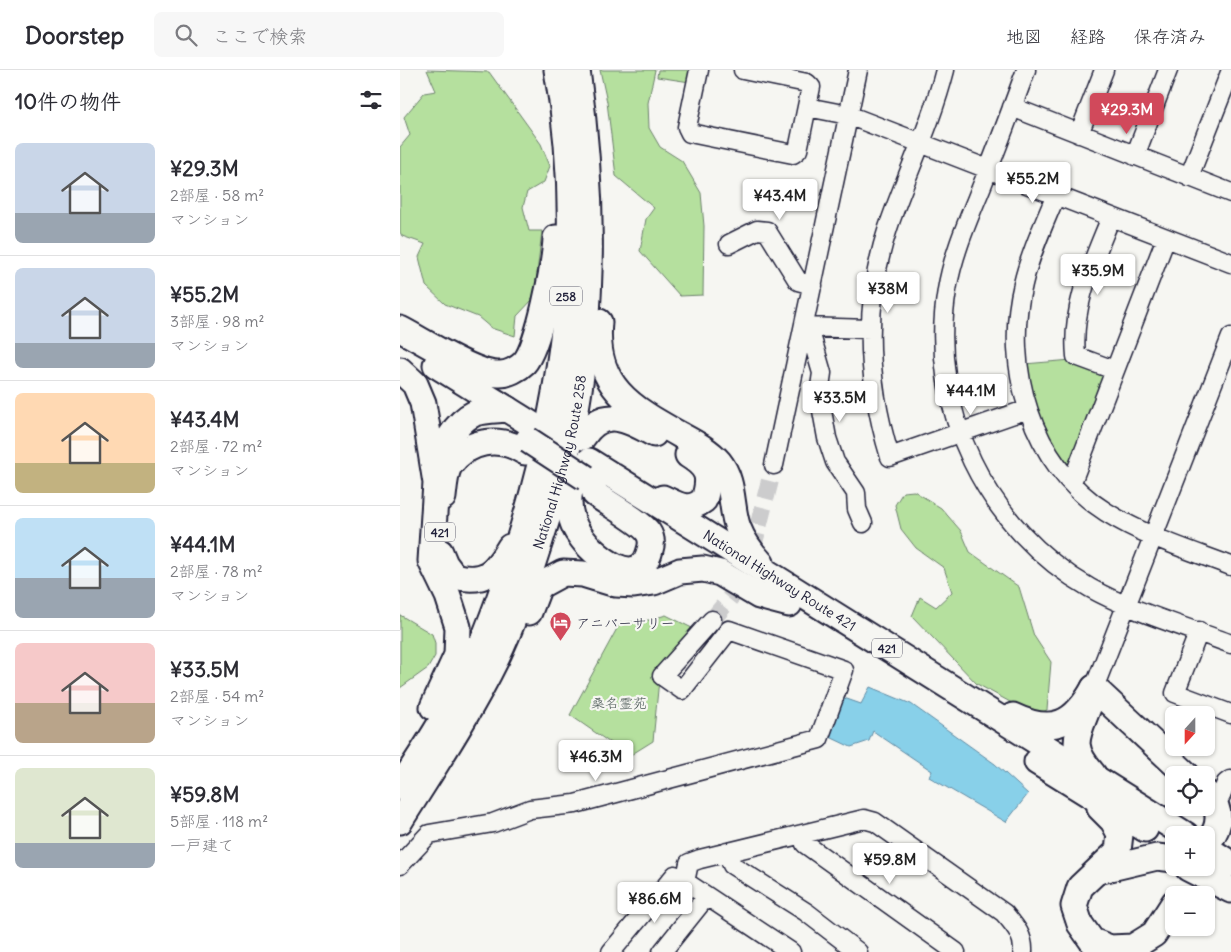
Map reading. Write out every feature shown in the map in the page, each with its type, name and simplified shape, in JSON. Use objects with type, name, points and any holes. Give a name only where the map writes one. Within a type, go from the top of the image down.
[{"type":"highway","name":"National Highway Route 258","points":[[400,787],[430,742],[466,680],[496,609],[526,518],[551,419],[562,349],[569,260],[569,152],[557,70]]},
{"type":"highway","name":"National Highway Route 258","points":[[400,821],[459,728],[498,656],[517,609],[554,496],[575,415],[587,318],[591,259],[589,189],[577,70]]},
{"type":"highway","points":[[400,329],[490,374],[501,374],[514,370],[524,363],[533,348],[545,304],[556,244],[558,189],[569,152]]},
{"type":"highway","name":"421","points":[[589,189],[601,223],[602,287],[597,341],[603,371],[624,398],[655,421],[702,447],[720,463],[730,485],[737,527],[749,550],[775,577]]},
{"type":"highway","points":[[400,831],[428,796],[489,697],[516,642],[539,586],[568,501],[583,437],[597,341]]},
{"type":"highway","name":"National Highway Route 421","points":[[400,342],[495,411],[528,439],[584,472],[789,604],[1090,785],[1169,826]]},
{"type":"highway","name":"National Highway Route 421","points":[[400,355],[495,411]]},
{"type":"highway","points":[[400,370],[415,384],[423,403],[436,483]]},
{"type":"highway","points":[[400,766],[436,702],[457,655],[458,627],[448,596],[431,561],[436,483],[440,454],[456,428],[476,413],[495,411]]},
{"type":"highway","points":[[583,437],[591,425],[598,421],[618,418],[637,424],[691,457],[706,469],[709,480],[704,500],[694,507],[681,506],[632,483],[624,483]]},
{"type":"highway","name":"421","points":[[526,518],[505,555],[492,572],[477,579],[467,579],[454,576],[445,564],[439,548],[440,523],[449,467],[468,449],[485,442],[515,445],[528,439]]},
{"type":"highway","points":[[568,501],[572,519],[579,534],[604,562],[621,569],[638,568],[647,561],[652,543],[647,531],[595,494],[584,472]]},
{"type":"highway","name":"National Highway Route 421","points":[[584,472],[624,483],[938,680],[1090,785],[1165,840]]},
{"type":"highway","points":[[539,586],[564,573],[582,574],[616,584],[634,585],[654,582],[680,571],[703,569],[720,573],[759,596],[789,604]]},
{"type":"highway","points":[[938,680],[975,696],[1025,722],[1044,726],[1059,723],[1073,716],[1085,705],[1094,688]]},
{"type":"highway","points":[[1094,688],[1076,744],[1090,785],[1120,834],[1118,851],[1080,888],[1074,906],[1080,924],[1092,941],[1110,948],[1133,947],[1154,934],[1165,916]]},
{"type":"highway","points":[[1094,688],[1177,766]]},
{"type":"highway","points":[[1215,800],[1219,812],[1218,826],[1215,832]]},
{"type":"highway","points":[[1215,846],[1231,864]]},
{"type":"highway","points":[[1096,871],[1157,857],[1165,858]]},
{"type":"highway","points":[[1215,872],[1231,882]]},
{"type":"highway","points":[[1215,889],[1231,890]]},
{"type":"street","points":[[700,70],[687,127],[690,133],[793,154],[798,150],[811,87],[808,83],[743,70]]},
{"type":"street","points":[[774,465],[805,331],[858,70]]},
{"type":"street","points":[[945,70],[921,144],[884,241],[876,276],[870,329],[875,397],[890,457],[1028,409]]},
{"type":"street","points":[[1026,70],[959,244],[945,304],[945,369],[951,407],[960,433],[990,493],[1022,535],[1075,578],[1104,595],[1231,644]]},
{"type":"street","points":[[1079,134],[1104,70]]},
{"type":"street","points":[[1135,156],[1168,70]]},
{"type":"street","points":[[1189,177],[1231,70]]},
{"type":"street","points":[[807,107],[848,116],[1231,263]]},
{"type":"street","points":[[1012,107],[1231,193]]},
{"type":"street","points":[[1056,195],[1028,267],[1018,312],[1016,355],[1020,379],[1028,409],[1042,441],[1072,482],[1104,511],[1154,536],[1231,566]]},
{"type":"street","points":[[1111,217],[1082,292],[1076,318],[1075,348],[1076,356],[1114,370]]},
{"type":"street","points":[[729,244],[757,230],[767,230],[798,281],[813,285]]},
{"type":"street","points":[[1072,482],[1166,238]]},
{"type":"street","points":[[805,331],[870,329]]},
{"type":"street","points":[[805,331],[822,373],[819,394],[827,438],[835,462],[857,496],[857,509],[862,523]]},
{"type":"street","points":[[1094,688],[1231,338]]},
{"type":"street","points":[[400,865],[429,834],[493,823],[530,809],[575,804],[819,740],[844,670],[729,630],[682,690],[662,676],[712,620]]},
{"type":"street","points":[[1199,631],[1176,693],[1231,714]]},
{"type":"street","points":[[1215,792],[1231,779]]},
{"type":"street","points":[[611,952],[680,879],[689,863],[864,819],[875,822],[1004,912],[1019,930],[1023,940],[1023,952]]},
{"type":"street","points":[[802,834],[805,844],[956,952]]},
{"type":"street","points":[[727,852],[732,865],[806,912],[858,952]]},
{"type":"street","points":[[680,879],[791,952]]},
{"type":"street","points":[[662,952],[706,897]]},
{"type":"green space","points":[[427,70],[489,72],[541,144],[550,166],[544,182],[527,192],[523,207],[529,231],[542,231],[534,298],[517,316],[515,336],[491,328],[478,317],[445,304],[426,286],[419,257],[425,244],[402,236],[400,232],[400,147],[410,135],[404,117],[424,93],[436,91]]},
{"type":"green space","points":[[600,70],[655,70],[648,103],[649,128],[660,147],[682,161],[701,193],[704,226],[703,295],[680,296],[640,251],[646,219],[654,208],[616,176],[607,102]]},
{"type":"green space","points":[[658,70],[692,70],[690,82],[657,77]]},
{"type":"green space","points":[[1072,360],[1105,372],[1075,464],[1064,464],[1045,436],[1024,364]]},
{"type":"green space","points":[[914,491],[941,508],[961,531],[970,552],[1019,587],[1034,636],[1051,662],[1047,710],[1034,715],[977,684],[912,616],[920,597],[936,607],[952,592],[944,568],[916,548],[901,529],[895,505],[903,492]]},
{"type":"green space","points":[[400,615],[432,634],[435,643],[435,656],[428,668],[400,688]]},
{"type":"green space","name":"桑名霊苑","points":[[666,615],[694,629],[660,669],[653,741],[629,756],[570,715],[620,623],[649,620]]},
{"type":"water","points":[[870,687],[911,704],[995,764],[1028,794],[1006,822],[929,777],[932,771],[873,731],[869,741],[851,747],[830,737],[844,698],[861,704]]},
{"type":"tunnel","points":[[712,620],[735,592],[748,566],[774,465]]},
{"type":"place","name":"アニバーサリー","points":[[560,642]]}]
